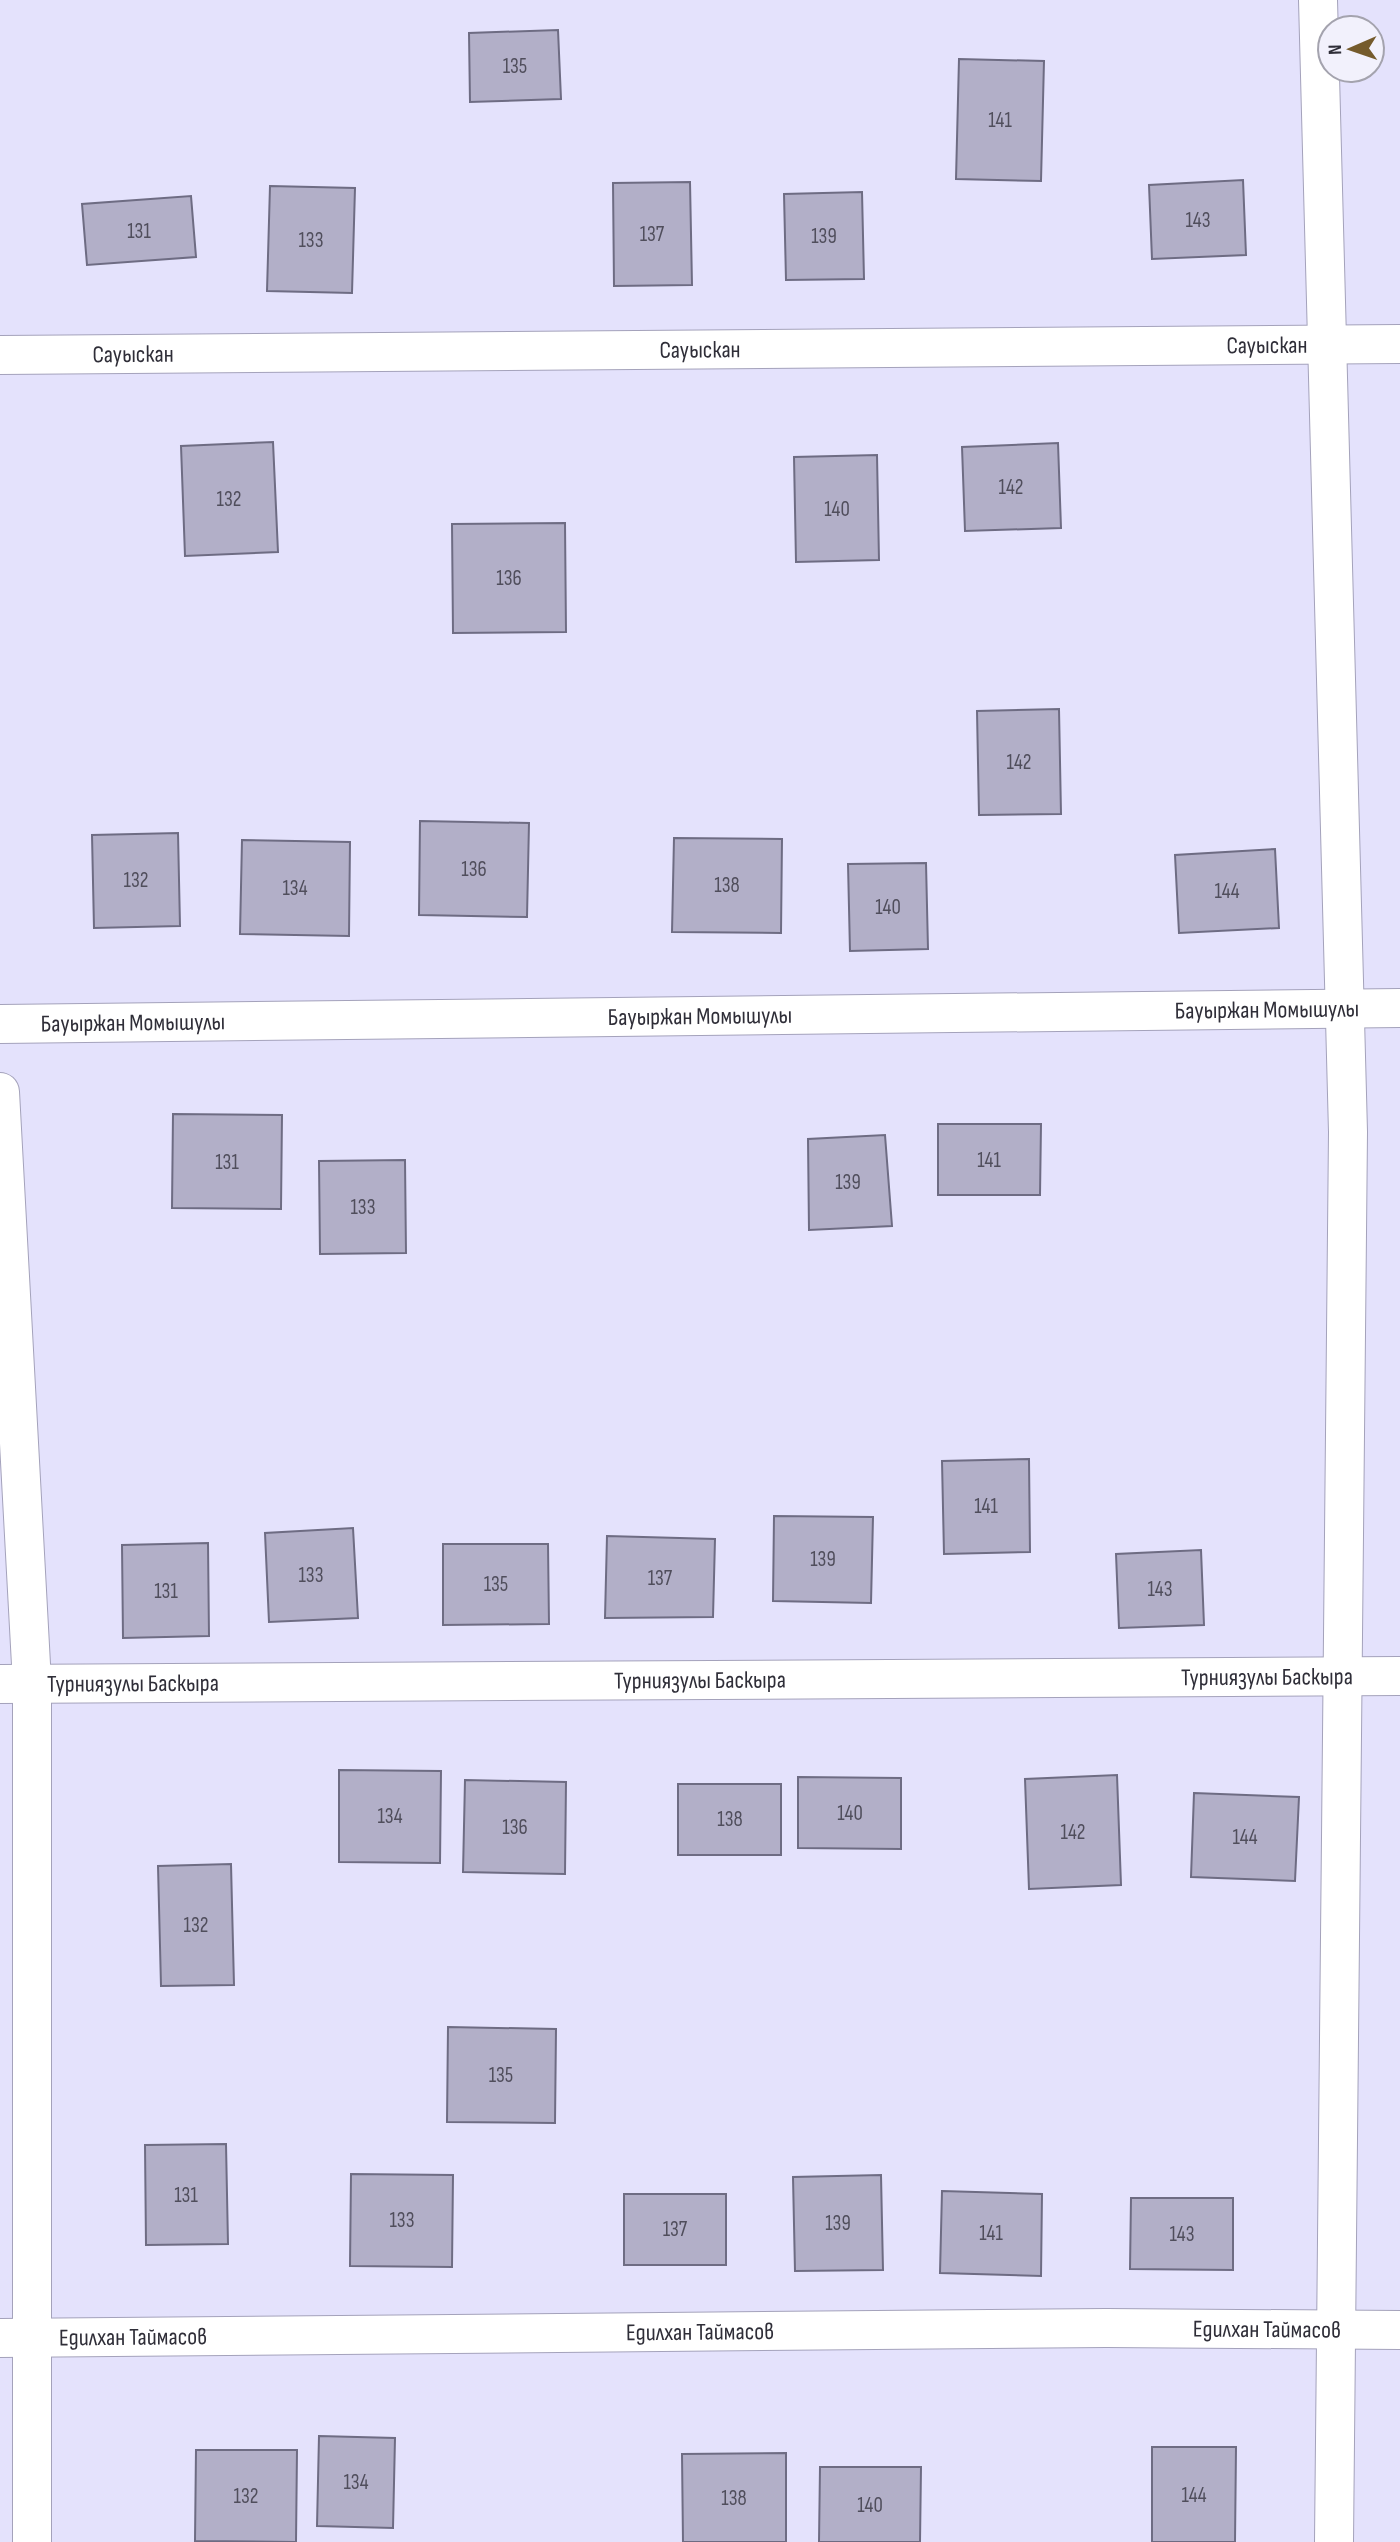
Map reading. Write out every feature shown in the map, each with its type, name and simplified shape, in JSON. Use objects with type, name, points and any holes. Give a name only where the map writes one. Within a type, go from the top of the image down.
[{"type":"street","points":[[1318,0],[1348,1146],[1334,2542]]},
{"type":"street","name":"Сауыскан","points":[[0,355],[1400,344]]},
{"type":"street","name":"Бауыржан Момышулы","points":[[0,1024],[1400,1008]]},
{"type":"street","points":[[0,1092],[16,1684],[15,2338],[32,2542]]},
{"type":"street","name":"Турниязулы Баскыра","points":[[16,1684],[1400,1676]]},
{"type":"street","name":"Едилхан Таймасов","points":[[15,2338],[1106,2328],[1400,2330]]},
{"type":"building","points":[[558,30],[561,99],[470,102],[469,33]]},
{"type":"building","points":[[959,59],[1044,61],[1041,181],[956,179]]},
{"type":"building","points":[[1243,180],[1246,255],[1152,259],[1149,185]]},
{"type":"building","points":[[690,182],[692,285],[614,286],[613,183]]},
{"type":"building","points":[[270,186],[355,188],[352,293],[267,291]]},
{"type":"building","points":[[862,192],[864,279],[786,280],[784,194]]},
{"type":"building","points":[[191,196],[196,257],[87,265],[82,204]]},
{"type":"building","points":[[273,442],[278,552],[185,556],[181,446]]},
{"type":"building","points":[[1058,443],[1061,528],[965,531],[962,447]]},
{"type":"building","points":[[877,455],[879,560],[796,562],[794,457]]},
{"type":"building","points":[[565,523],[566,632],[453,633],[452,524]]},
{"type":"building","points":[[1059,709],[1061,814],[979,815],[977,711]]},
{"type":"building","points":[[420,821],[529,823],[527,917],[419,915]]},
{"type":"building","points":[[178,833],[180,926],[94,928],[92,835]]},
{"type":"building","points":[[674,838],[782,839],[781,933],[672,932]]},
{"type":"building","points":[[242,840],[350,842],[349,936],[240,934]]},
{"type":"building","points":[[1275,849],[1279,928],[1179,933],[1175,855]]},
{"type":"building","points":[[926,863],[928,949],[850,951],[848,864]]},
{"type":"building","points":[[173,1114],[282,1115],[281,1209],[172,1208]]},
{"type":"building","points":[[938,1124],[1041,1124],[1040,1195],[938,1195]]},
{"type":"building","points":[[885,1135],[892,1226],[809,1230],[808,1139]]},
{"type":"building","points":[[405,1160],[406,1253],[320,1254],[319,1161]]},
{"type":"building","points":[[1029,1459],[1030,1552],[944,1554],[942,1461]]},
{"type":"building","points":[[774,1516],[873,1517],[871,1603],[773,1601]]},
{"type":"building","points":[[353,1528],[358,1618],[269,1622],[265,1533]]},
{"type":"building","points":[[607,1536],[715,1539],[713,1617],[605,1618]]},
{"type":"building","points":[[208,1543],[209,1636],[123,1638],[122,1545]]},
{"type":"building","points":[[443,1544],[548,1544],[549,1624],[443,1625]]},
{"type":"building","points":[[1201,1550],[1204,1625],[1119,1628],[1116,1554]]},
{"type":"building","points":[[339,1770],[441,1771],[440,1863],[339,1862]]},
{"type":"building","points":[[1117,1775],[1121,1885],[1029,1889],[1025,1779]]},
{"type":"building","points":[[798,1777],[901,1778],[901,1849],[798,1848]]},
{"type":"building","points":[[465,1780],[566,1782],[565,1874],[463,1872]]},
{"type":"building","points":[[678,1784],[781,1784],[781,1855],[678,1855]]},
{"type":"building","points":[[1194,1793],[1299,1797],[1295,1881],[1191,1877]]},
{"type":"building","points":[[231,1864],[234,1985],[161,1986],[158,1866]]},
{"type":"building","points":[[448,2027],[556,2029],[555,2123],[447,2122]]},
{"type":"building","points":[[226,2144],[228,2244],[146,2245],[145,2145]]},
{"type":"building","points":[[351,2174],[453,2175],[452,2267],[350,2266]]},
{"type":"building","points":[[881,2175],[883,2270],[795,2271],[793,2177]]},
{"type":"building","points":[[942,2191],[1042,2194],[1041,2276],[940,2273]]},
{"type":"building","points":[[624,2194],[726,2194],[726,2265],[624,2265]]},
{"type":"building","points":[[1131,2198],[1233,2198],[1233,2270],[1130,2269]]},
{"type":"building","points":[[319,2436],[395,2438],[393,2528],[317,2526]]},
{"type":"building","points":[[1152,2447],[1236,2447],[1235,2542],[1152,2542]]},
{"type":"building","points":[[196,2450],[297,2450],[296,2542],[195,2541]]},
{"type":"building","points":[[786,2453],[786,2542],[683,2542],[682,2454]]},
{"type":"building","points":[[820,2467],[921,2467],[920,2542],[819,2542]]}]
